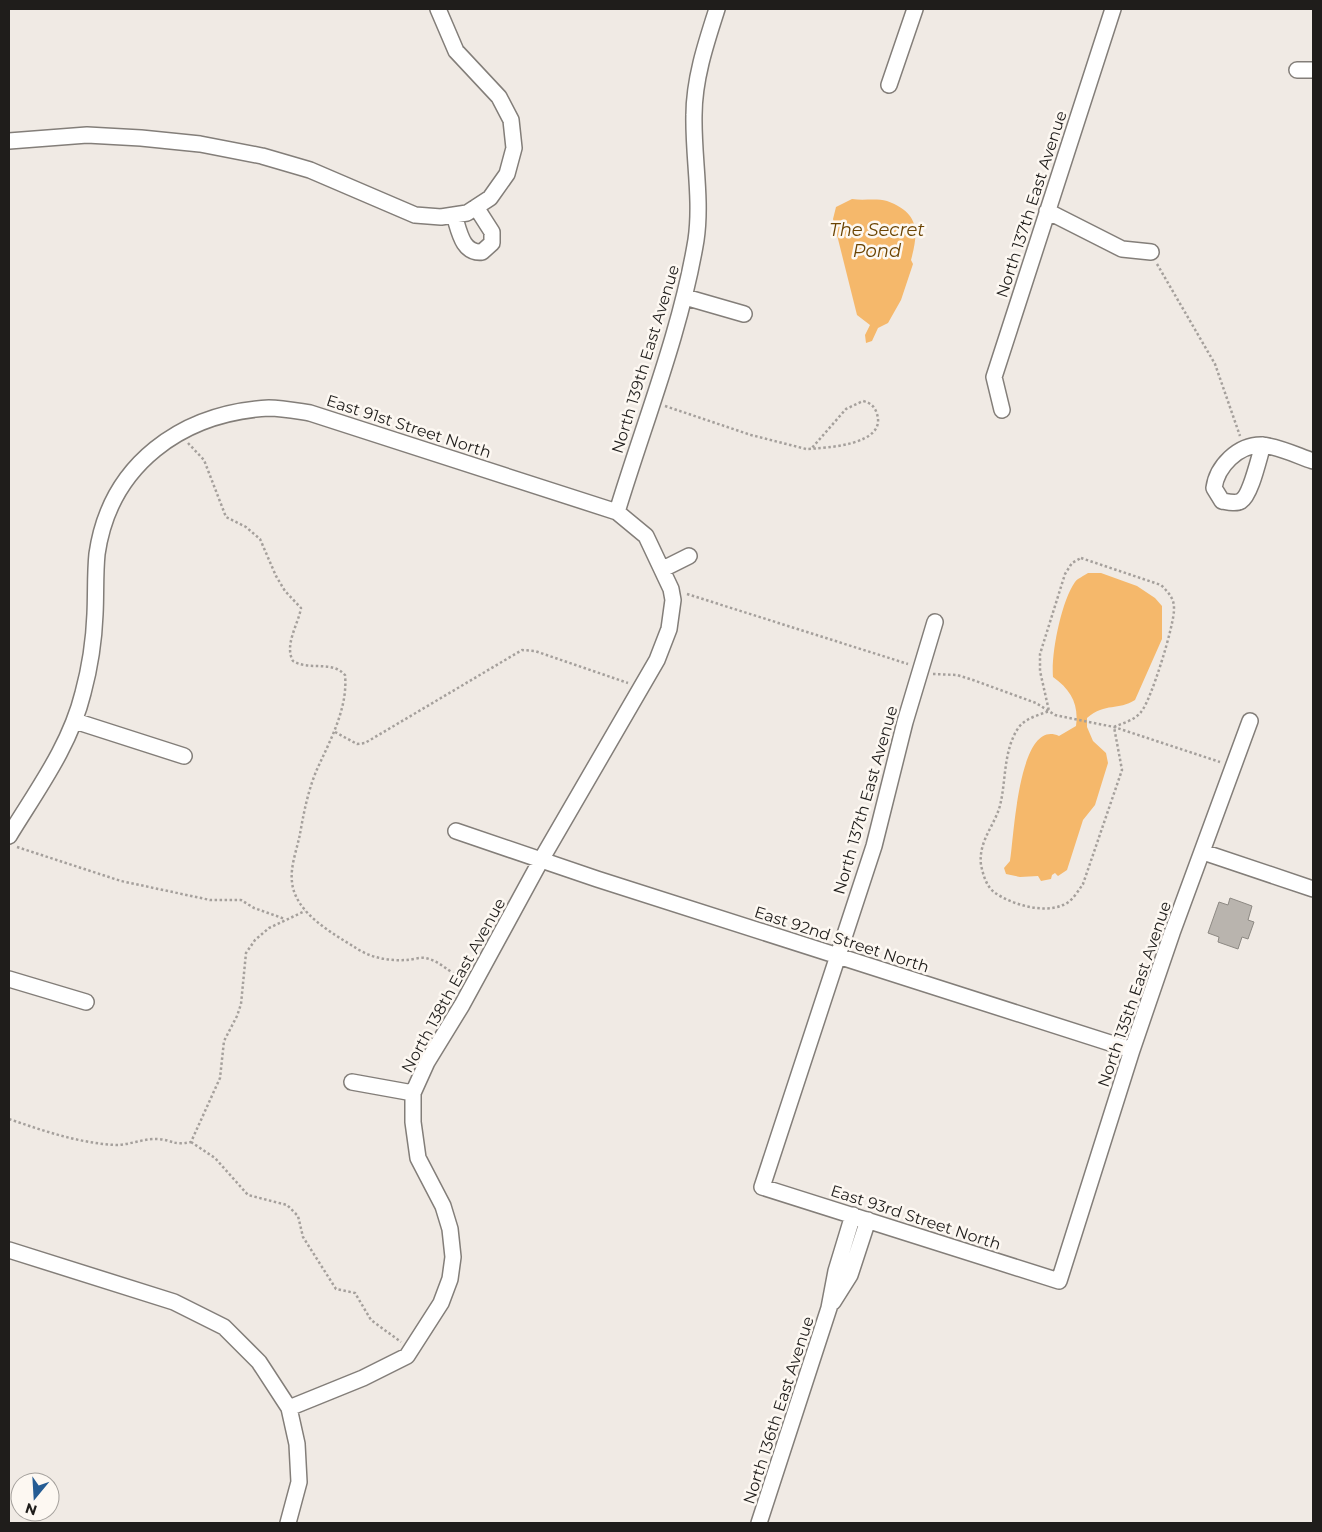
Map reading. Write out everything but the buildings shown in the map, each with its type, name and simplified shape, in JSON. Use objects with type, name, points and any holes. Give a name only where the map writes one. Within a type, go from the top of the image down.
[{"type":"street","points":[[9,141],[87,135],[200,144],[262,156],[310,170],[415,215],[441,217],[466,212],[490,198],[507,174],[514,148],[511,120],[498,97],[456,51],[438,9]]},
{"type":"street","name":"North 139th East Avenue","points":[[617,512],[685,297],[696,237],[697,179],[694,114],[701,57],[717,9]]},
{"type":"street","points":[[889,85],[914,9]]},
{"type":"street","name":"North 137th East Avenue","points":[[1002,410],[994,377],[1113,9]]},
{"type":"street","points":[[1297,70],[1313,70]]},
{"type":"street","points":[[1048,211],[1122,249],[1151,252]]},
{"type":"street","points":[[685,297],[744,314]]},
{"type":"street","name":"East 91st Street North","points":[[181,430],[233,412],[271,408],[310,413],[617,512]]},
{"type":"street","points":[[9,836],[40,788],[75,721],[89,664],[95,613],[98,552],[104,527],[112,506],[133,472],[154,449],[181,430]]},
{"type":"street","points":[[1263,445],[1247,496],[1240,502],[1222,501],[1214,488],[1215,476],[1222,466],[1244,449],[1263,445],[1313,461]]},
{"type":"street","name":"North 138th East Avenue","points":[[289,1408],[363,1378],[407,1356],[441,1303],[450,1279],[453,1258],[450,1229],[443,1206],[418,1158],[413,1122],[413,1093],[427,1062],[641,688],[656,660],[668,629],[673,600],[663,569],[646,536],[617,512]]},
{"type":"street","points":[[663,569],[689,556]]},
{"type":"street","name":"North 137th East Avenue","points":[[762,1187],[876,837],[935,622]]},
{"type":"street","points":[[75,721],[184,756]]},
{"type":"street","name":"North 135th East Avenue","points":[[1059,1280],[1132,1050],[1172,933],[1235,767],[1250,721]]},
{"type":"street","name":"East 92nd Street North","points":[[456,831],[1132,1050]]},
{"type":"street","points":[[1203,852],[1313,888]]},
{"type":"street","points":[[9,978],[86,1002]]},
{"type":"street","points":[[352,1082],[413,1093]]},
{"type":"street","name":"East 93rd Street North","points":[[762,1187],[1059,1280]]},
{"type":"street","name":"North 136th East Avenue","points":[[760,1523],[830,1308],[836,1271],[852,1215]]},
{"type":"street","name":"North 136th East Avenue","points":[[830,1308],[850,1275],[868,1220]]},
{"type":"street","points":[[9,1250],[174,1302],[224,1327],[259,1362],[289,1408],[297,1444],[299,1482],[288,1523]]},
{"type":"path","points":[[1151,252],[1215,364],[1244,449]]},
{"type":"path","points":[[652,402],[760,438],[811,449],[864,440],[877,427],[878,421],[875,409],[871,404],[864,401],[850,406],[811,449]]},
{"type":"path","points":[[181,430],[204,460],[226,517],[246,527],[260,539],[276,576],[285,591],[301,608],[290,644],[289,654],[293,661],[306,666],[332,667],[341,670],[345,675],[335,732],[318,766],[310,791],[293,869],[291,882],[294,893],[305,911],[356,949],[390,960],[424,958],[434,961],[472,986]]},
{"type":"path","points":[[1049,711],[1040,671],[1040,654],[1065,574],[1072,563],[1081,558],[1092,560],[1161,585],[1171,594],[1174,607],[1172,625],[1145,706],[1141,713],[1114,727]]},
{"type":"path","points":[[671,589],[910,665],[920,671],[974,680],[1036,703],[1055,715],[1114,727],[1235,767]]},
{"type":"path","points":[[335,732],[357,744],[368,741],[522,650],[535,651],[641,688]]},
{"type":"path","points":[[1049,711],[1030,719],[1020,726],[1014,737],[1005,770],[1001,801],[980,852],[986,882],[993,891],[1028,906],[1043,908],[1062,906],[1073,898],[1083,884],[1122,770],[1114,727]]},
{"type":"path","points":[[9,844],[121,881],[210,900],[241,900],[254,908],[285,919]]},
{"type":"path","points":[[191,1142],[220,1078],[224,1041],[237,1016],[240,1004],[246,953],[255,940],[285,919],[305,911]]},
{"type":"path","points":[[9,1119],[64,1138],[83,1142],[118,1145],[158,1139],[177,1145],[191,1142],[215,1158],[248,1195],[287,1205],[298,1216],[303,1237],[336,1289],[354,1293],[371,1320],[413,1349]]},
{"type":"water","name":"The Secret Pond","points":[[852,199],[883,200],[898,206],[911,217],[915,231],[911,260],[913,264],[901,300],[888,323],[878,328],[872,341],[866,343],[865,335],[870,325],[857,315],[833,219],[836,207]]},
{"type":"water","points":[[1088,573],[1101,573],[1137,586],[1155,598],[1162,606],[1162,639],[1135,700],[1123,705],[1100,710],[1087,718],[1087,727],[1093,741],[1106,753],[1108,763],[1095,805],[1083,820],[1067,870],[1058,876],[1055,873],[1051,879],[1041,881],[1038,876],[1020,877],[1006,874],[1004,868],[1010,861],[1016,807],[1021,783],[1027,761],[1035,744],[1045,735],[1059,736],[1076,726],[1075,704],[1065,687],[1053,677],[1053,667],[1058,628],[1065,602],[1076,581]]}]
